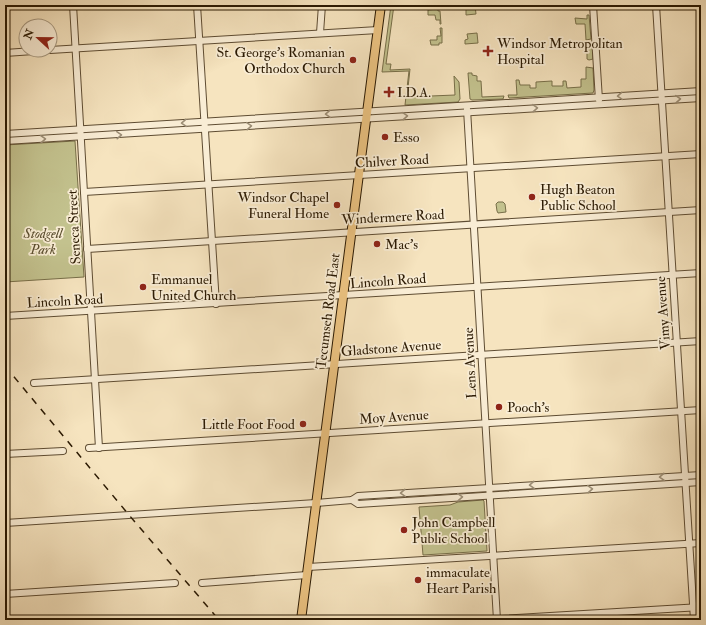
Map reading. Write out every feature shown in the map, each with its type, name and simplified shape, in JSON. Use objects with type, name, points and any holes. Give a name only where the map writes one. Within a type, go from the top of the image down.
[{"type":"main road","name":"Tecumseh Road East","points":[[301,620],[381,5]]},
{"type":"street","name":"Seneca Street","points":[[72,5],[99,448]]},
{"type":"street","points":[[197,5],[216,304]]},
{"type":"street","points":[[320,33],[322,5]]},
{"type":"street","points":[[593,5],[599,104]]},
{"type":"street","name":"Vimy Avenue","points":[[656,5],[694,620]]},
{"type":"street","points":[[58,49],[378,30]]},
{"type":"street","points":[[5,53],[18,52]]},
{"type":"street","points":[[5,141],[266,125],[466,105],[701,91]]},
{"type":"street","points":[[5,134],[205,121],[467,112],[701,98]]},
{"type":"street","name":"Lens Avenue","points":[[466,105],[497,620]]},
{"type":"street","points":[[266,118],[266,125]]},
{"type":"street","name":"Chilver Road","points":[[84,192],[701,154]]},
{"type":"street","name":"Windermere Road","points":[[87,249],[701,210]]},
{"type":"street","name":"Lincoln Road","points":[[5,316],[701,273]]},
{"type":"street","name":"Gladstone Avenue","points":[[34,382],[701,341]]},
{"type":"street","name":"Moy Avenue","points":[[89,448],[701,410]]},
{"type":"street","points":[[5,454],[63,451]]},
{"type":"street","points":[[5,523],[316,503],[352,500],[358,496],[701,475]]},
{"type":"street","points":[[352,500],[358,504],[701,482]]},
{"type":"street","points":[[308,567],[701,543]]},
{"type":"street","points":[[202,583],[306,575]]},
{"type":"street","points":[[5,594],[175,583]]},
{"type":"street","points":[[485,620],[701,607]]},
{"type":"green space","points":[[391,5],[394,5],[386,64],[391,64],[390,70],[410,69],[407,97],[455,95],[454,76],[459,82],[460,99],[458,102],[405,105],[409,71],[382,72]]},
{"type":"green space","points":[[463,5],[475,5],[476,14],[466,15],[466,9],[463,9]]},
{"type":"green space","points":[[438,9],[438,11],[440,11],[441,24],[440,20],[436,20],[435,15],[428,15],[428,10]]},
{"type":"green space","points":[[587,15],[589,15],[591,39],[586,40],[585,24],[576,24],[575,18],[587,19]]},
{"type":"green space","points":[[440,28],[442,28],[442,43],[439,43],[439,45],[431,45],[430,40],[437,40],[437,36],[441,36]]},
{"type":"green space","points":[[477,33],[478,43],[465,44],[465,40],[468,39],[467,34]]},
{"type":"green space","points":[[592,43],[593,59],[589,60],[587,59],[587,46]]},
{"type":"green space","points":[[586,67],[593,68],[593,93],[509,98],[508,95],[517,95],[516,80],[519,80],[520,85],[530,85],[530,88],[536,88],[536,82],[552,81],[552,86],[563,86],[563,81],[566,81],[567,88],[581,87],[581,79],[586,79]]},
{"type":"green space","points":[[468,73],[472,73],[472,75],[477,76],[477,81],[481,81],[482,97],[504,96],[503,99],[470,99]]},
{"type":"green space","name":"Stodgell Park","points":[[75,141],[84,277],[5,282],[5,145]]},
{"type":"green space","points":[[498,202],[503,202],[505,204],[506,212],[498,213],[496,204]]},
{"type":"green space","points":[[483,500],[487,551],[423,555],[419,507],[450,505],[458,502]]},
{"type":"railway","points":[[5,366],[219,620]]},
{"type":"place","name":"Windsor Metropolitan Hospital","points":[[488,51]]},
{"type":"place","name":"St. George's Romanian Orthodox Church","points":[[353,60]]},
{"type":"place","name":"I.D.A.","points":[[389,92]]},
{"type":"place","name":"Esso","points":[[385,137]]},
{"type":"place","name":"Hugh Beaton Public School","points":[[532,197]]},
{"type":"place","name":"Windsor Chapel Funeral Home","points":[[337,205]]},
{"type":"place","name":"Mac's","points":[[377,244]]},
{"type":"place","name":"Emmanuel United Church","points":[[143,287]]},
{"type":"place","name":"Pooch’s","points":[[499,407]]},
{"type":"place","name":"Little Foot Food","points":[[303,424]]},
{"type":"place","name":"John Campbell Public School","points":[[404,530]]},
{"type":"place","name":"immaculate Heart Parish","points":[[418,580]]}]
